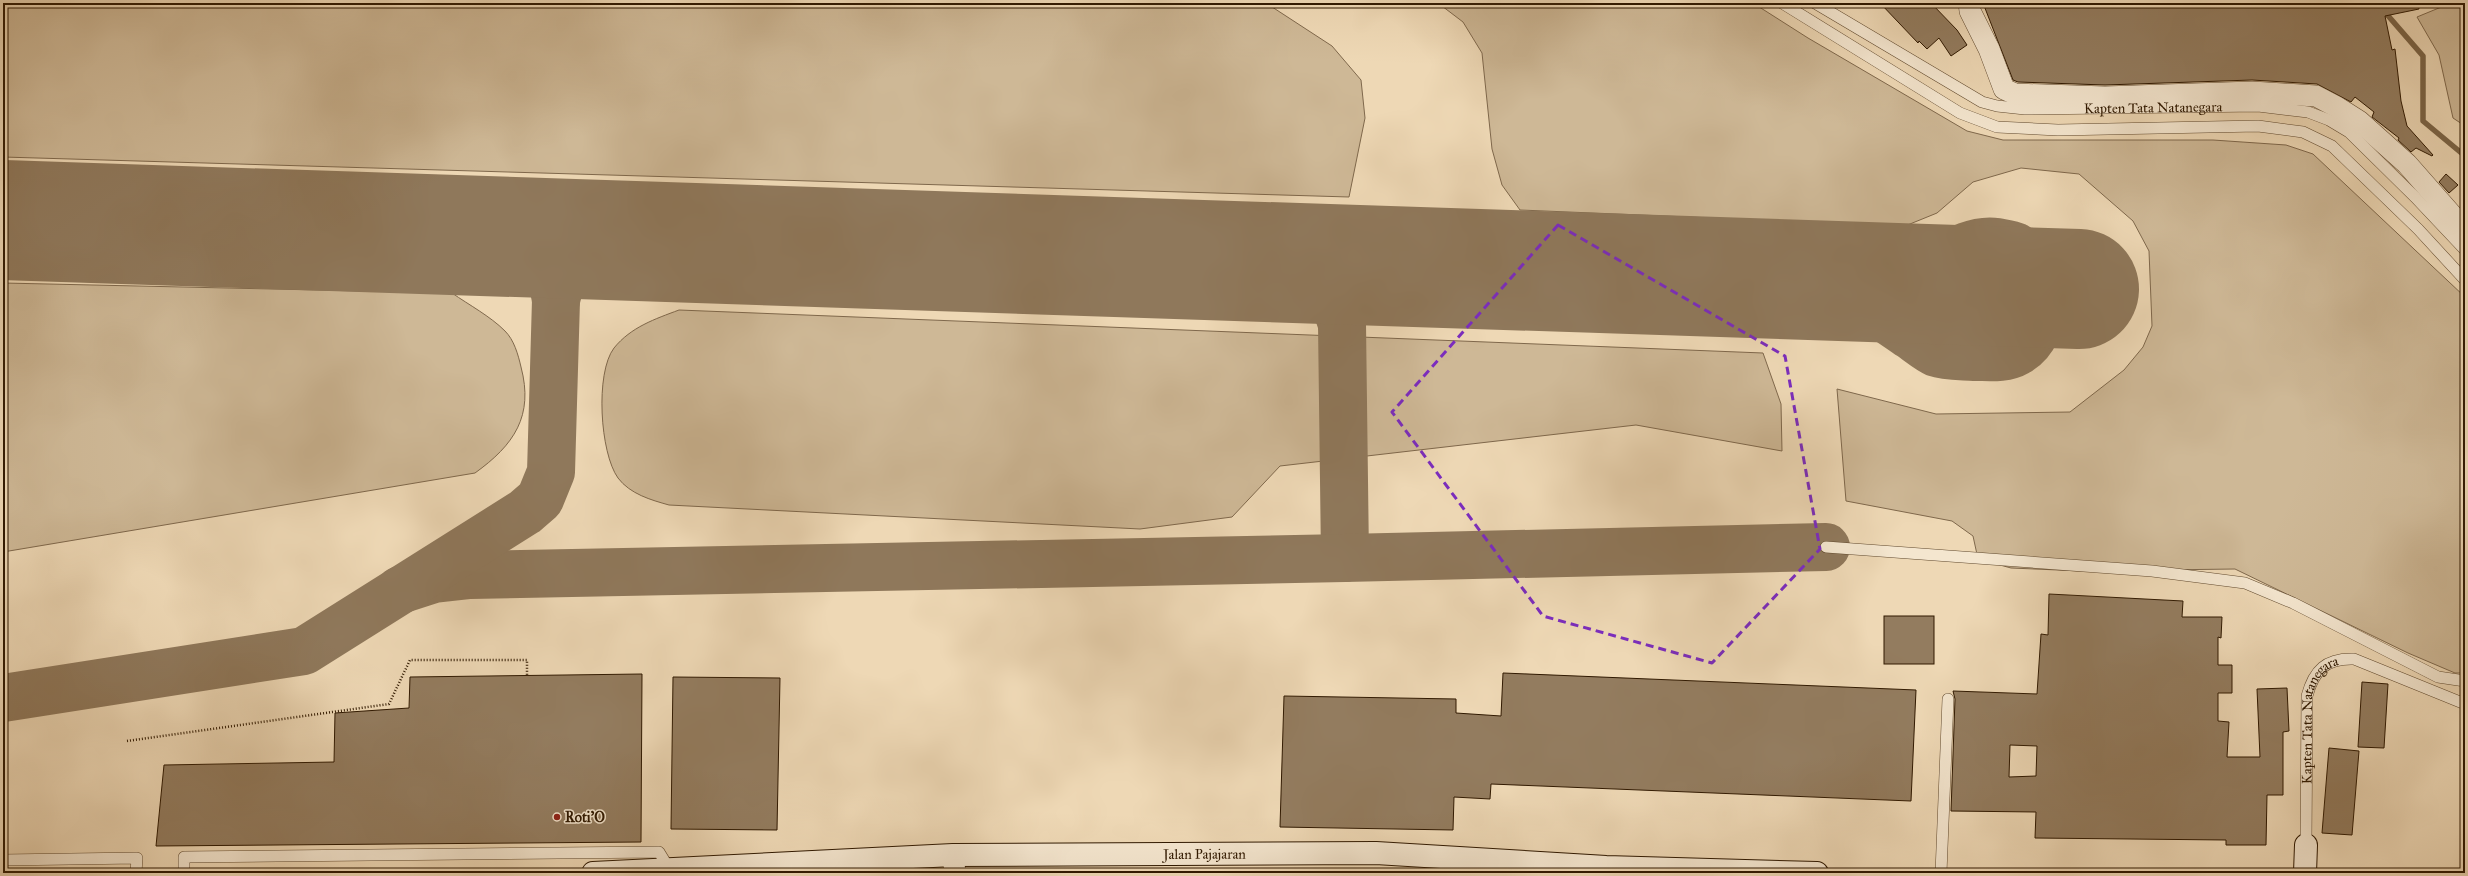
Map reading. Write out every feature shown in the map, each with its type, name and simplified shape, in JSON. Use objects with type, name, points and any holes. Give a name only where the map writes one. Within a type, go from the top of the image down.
[{"type":"main road","name":"Kapten Tata Natanegara","points":[[2306,845],[2306,873]]},
{"type":"main road","name":"Jalan Pajajaran","points":[[593,873],[1376,853],[1606,870],[1817,873]]},
{"type":"street","points":[[1969,3],[1970,11],[2004,89],[2015,94],[2105,97],[2252,92],[2316,96],[2337,107],[2359,122],[2407,164],[2465,230]]},
{"type":"lane","points":[[1782,3],[1960,113],[1997,127],[2058,130],[2258,126],[2303,132],[2332,146],[2418,228],[2465,280]]},
{"type":"lane","name":"Kapten Tata Natanegara","points":[[1815,3],[1982,102],[1997,106],[2025,109],[2258,106],[2308,112],[2329,120],[2349,132],[2415,197],[2465,250]]},
{"type":"lane","points":[[1826,546],[2152,571],[2245,583],[2293,603],[2438,677],[2465,681]]},
{"type":"lane","name":"Kapten Tata Natanegara","points":[[2306,845],[2307,696],[2312,678],[2320,669],[2331,662],[2343,659],[2354,659],[2465,704]]},
{"type":"lane","points":[[1941,873],[1948,699]]},
{"type":"lane","points":[[184,873],[184,857],[659,852],[670,870]]},
{"type":"lane","points":[[3,860],[137,858],[136,873]]},
{"type":"path","points":[[127,741],[389,704],[410,660],[527,660],[527,675]]},
{"type":"highlighted area","points":[[1558,225],[1785,356],[1820,549],[1712,663],[1543,616],[1392,412]]},
{"type":"shaded area","points":[[3,3],[1266,3],[1332,46],[1361,80],[1365,118],[1349,197],[3,157]]},
{"type":"shaded area","points":[[1438,3],[1753,3],[1808,38],[1967,131],[2003,140],[2213,140],[2286,145],[2313,154],[2465,297],[2465,673],[2455,673],[2408,653],[2235,569],[2082,571],[2011,568],[1978,559],[1973,536],[1952,521],[1846,501],[1837,389],[1936,414],[2070,412],[2124,370],[2143,347],[2152,326],[2149,251],[2133,221],[2079,174],[2021,168],[1973,182],[1937,213],[1905,226],[1520,210],[1502,185],[1492,149],[1482,53],[1463,22]]},
{"type":"shaded area","points":[[2451,3],[2465,3],[2465,126],[2453,118],[2439,55],[2417,17]]},
{"type":"shaded area","points":[[3,283],[452,293],[493,320],[511,339],[521,367],[524,384],[525,400],[522,415],[518,428],[510,440],[500,452],[475,473],[3,552]]},
{"type":"shaded area","points":[[679,310],[1763,353],[1781,404],[1782,451],[1636,425],[1280,466],[1232,517],[1140,529],[669,505],[635,492],[623,484],[618,478],[607,451],[602,413],[602,394],[604,375],[608,360],[614,348],[628,334],[644,324]]},
{"type":"building","points":[[1880,3],[1931,3],[1957,30],[1967,45],[1951,56],[1939,38],[1927,49],[1919,41],[1918,43]]},
{"type":"building","points":[[1983,3],[2418,3],[2419,9],[2385,16],[2392,50],[2395,49],[2401,101],[2407,126],[2433,155],[2432,156],[2416,148],[2411,152],[2398,140],[2399,138],[2372,117],[2374,112],[2355,97],[2351,102],[2317,84],[2252,80],[2105,85],[2018,82],[2013,80]]},
{"type":"building","points":[[2446,174],[2458,185],[2449,193],[2439,182]]},
{"type":"building","points":[[2049,594],[2183,601],[2182,617],[2222,617],[2221,638],[2218,637],[2218,665],[2232,665],[2232,693],[2218,693],[2218,721],[2229,722],[2227,757],[2260,757],[2257,689],[2287,688],[2289,731],[2283,732],[2283,795],[2267,795],[2266,845],[2226,845],[2226,840],[2035,838],[2036,812],[1951,811],[1955,699],[1953,691],[2037,694],[2041,634],[2048,635]],"holes":[[[2010,745],[2037,746],[2036,776],[2009,777]]]},
{"type":"building","points":[[1884,616],[1934,616],[1934,664],[1884,664]]},
{"type":"building","points":[[1503,673],[1916,690],[1911,801],[1491,784],[1490,799],[1454,797],[1453,830],[1280,827],[1284,696],[1456,699],[1456,713],[1501,716]]},
{"type":"building","points":[[642,674],[641,842],[156,846],[164,765],[334,762],[335,713],[409,708],[410,677]]},
{"type":"building","points":[[673,677],[780,678],[777,830],[671,829]]},
{"type":"building","points":[[2362,682],[2388,684],[2384,748],[2358,747]]},
{"type":"building","points":[[2329,748],[2359,751],[2352,835],[2322,833]]},
{"type":"waterway","points":[[2377,3],[2423,56],[2423,121],[2465,156]]},
{"type":"taxiway","points":[[494,236],[519,245],[537,256],[544,264],[549,274],[556,300]]},
{"type":"taxiway","points":[[3,698],[304,651],[525,512],[540,499],[551,472],[556,300],[561,284],[566,272],[574,262],[592,249],[604,245],[633,241]]},
{"type":"taxiway","points":[[1815,280],[1871,281],[1903,277],[1915,273],[1972,244],[1997,242],[2015,246],[2026,256],[2035,268],[2040,283],[2042,299],[2041,315],[2036,330],[2028,343],[2017,352],[2002,357],[1945,355],[1936,353],[1929,349],[1832,281]]},
{"type":"taxiway","points":[[1280,263],[1303,274],[1320,285],[1332,300],[1342,324],[1345,558]]},
{"type":"taxiway","points":[[1342,324],[1342,295],[1346,287],[1356,279],[1363,276],[1398,267]]},
{"type":"taxiway","points":[[400,590],[434,579],[470,575],[1826,547]]},
{"type":"runway","points":[[3,220],[2079,289]]},
{"type":"place","name":"Roti'O","points":[[557,817]]}]
